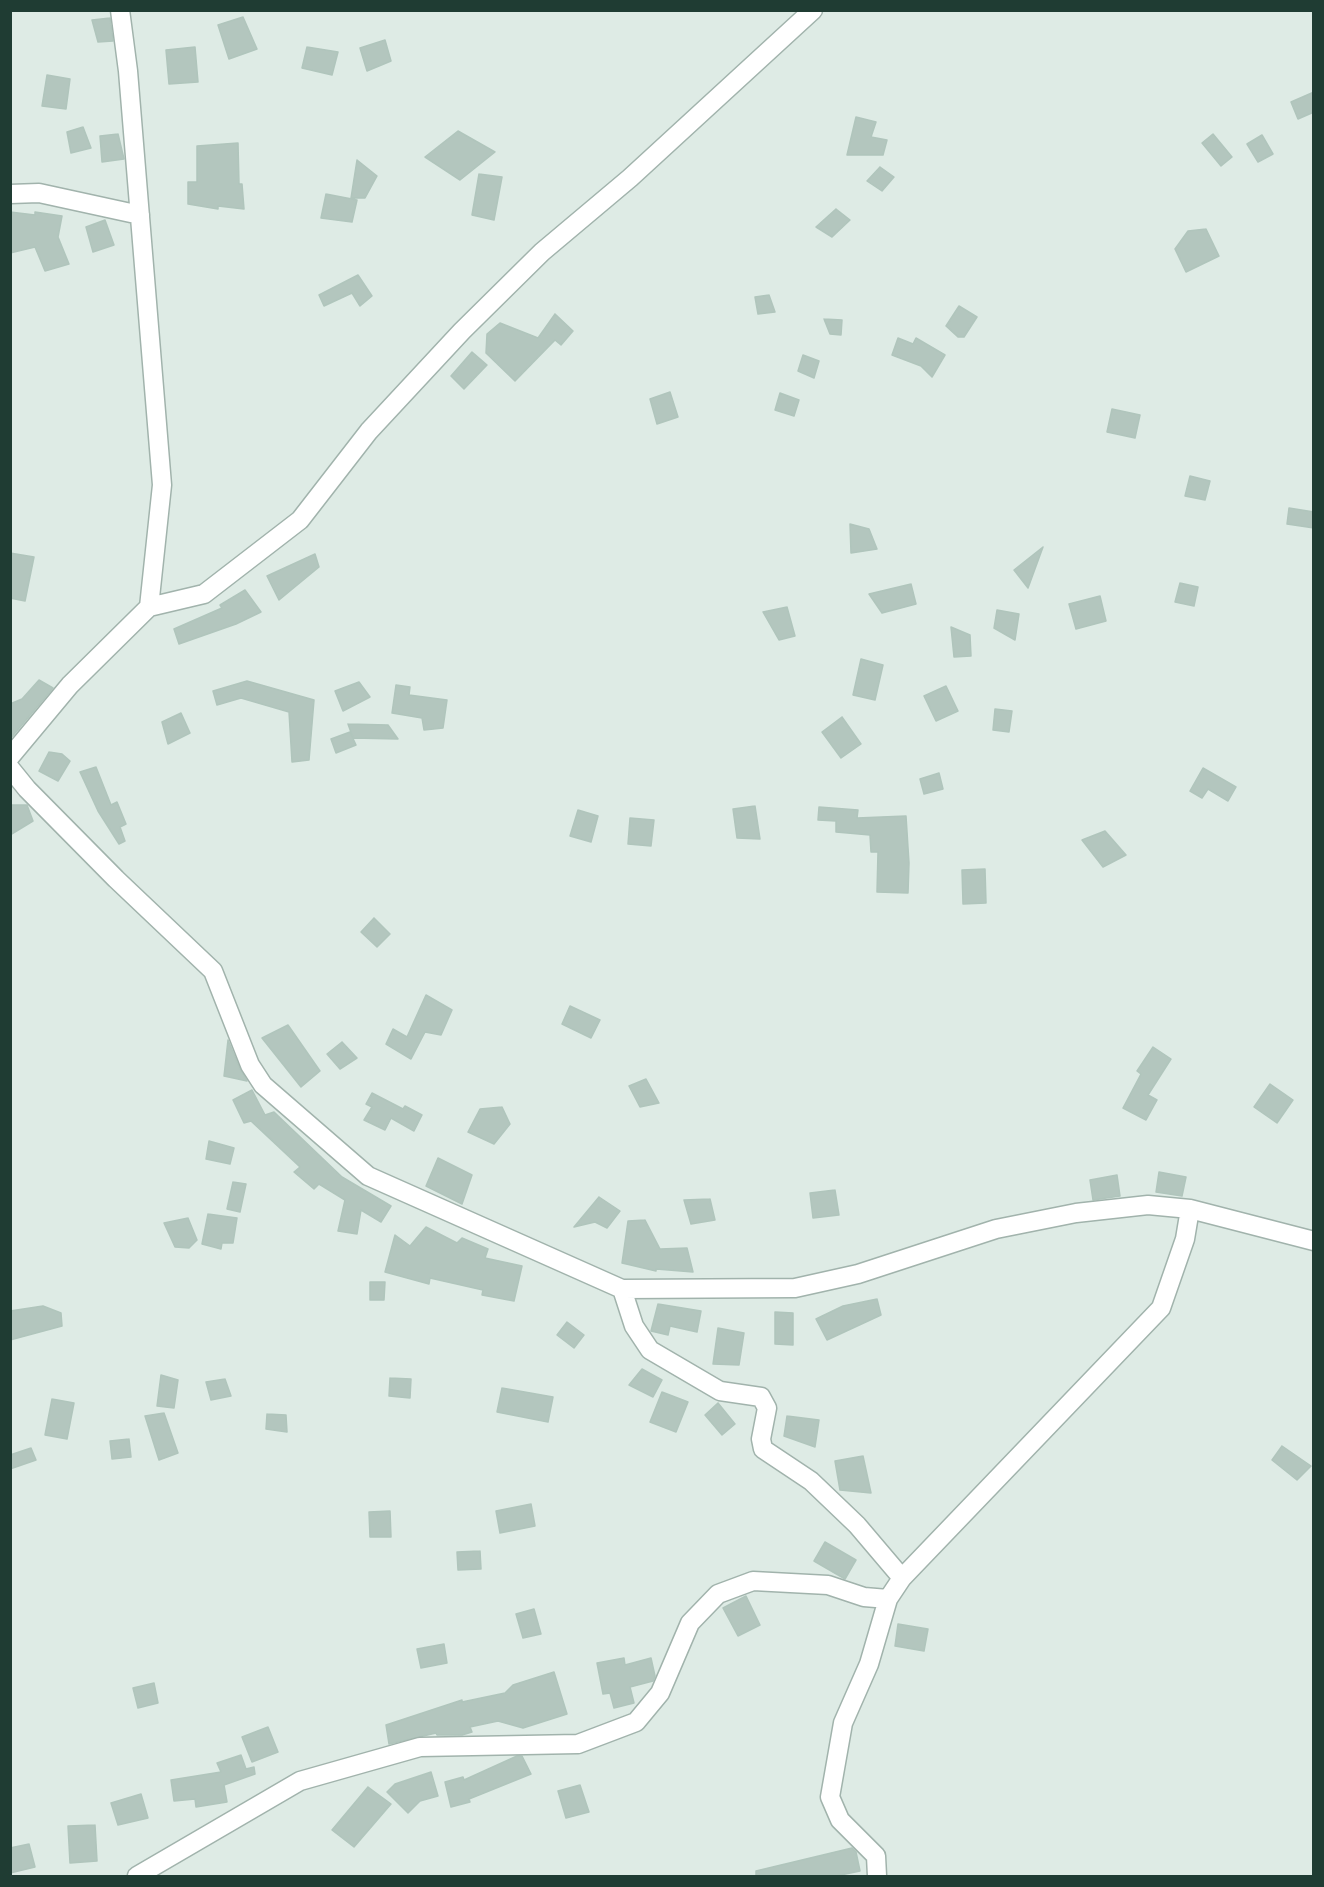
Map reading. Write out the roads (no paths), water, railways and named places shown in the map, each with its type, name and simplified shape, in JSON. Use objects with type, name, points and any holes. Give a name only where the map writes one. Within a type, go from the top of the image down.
[{"type":"street","points":[[120,10],[128,71],[162,485],[149,607]]},
{"type":"street","points":[[10,757],[70,685],[149,607],[204,594],[300,520],[369,431],[470,323],[542,252],[630,178],[813,10]]},
{"type":"street","points":[[10,194],[39,193],[140,215]]},
{"type":"street","points":[[10,768],[27,789],[116,879],[213,971],[250,1065],[263,1085],[368,1176],[622,1289],[795,1288],[858,1274],[996,1229],[1076,1213],[1148,1205],[1190,1209],[1314,1241]]},
{"type":"street","points":[[877,1876],[876,1856],[840,1820],[830,1797],[843,1724],[869,1664],[888,1599],[902,1578],[1161,1308],[1185,1239],[1190,1209]]},
{"type":"street","points":[[622,1289],[634,1326],[650,1350],[720,1391],[761,1397],[767,1408],[761,1438],[763,1449],[819,1488],[857,1525],[902,1578]]},
{"type":"street","points":[[137,1876],[300,1780],[420,1748],[578,1744],[636,1722],[660,1692],[690,1623],[718,1594],[736,1587],[753,1581],[828,1585],[864,1597],[888,1599]]}]
